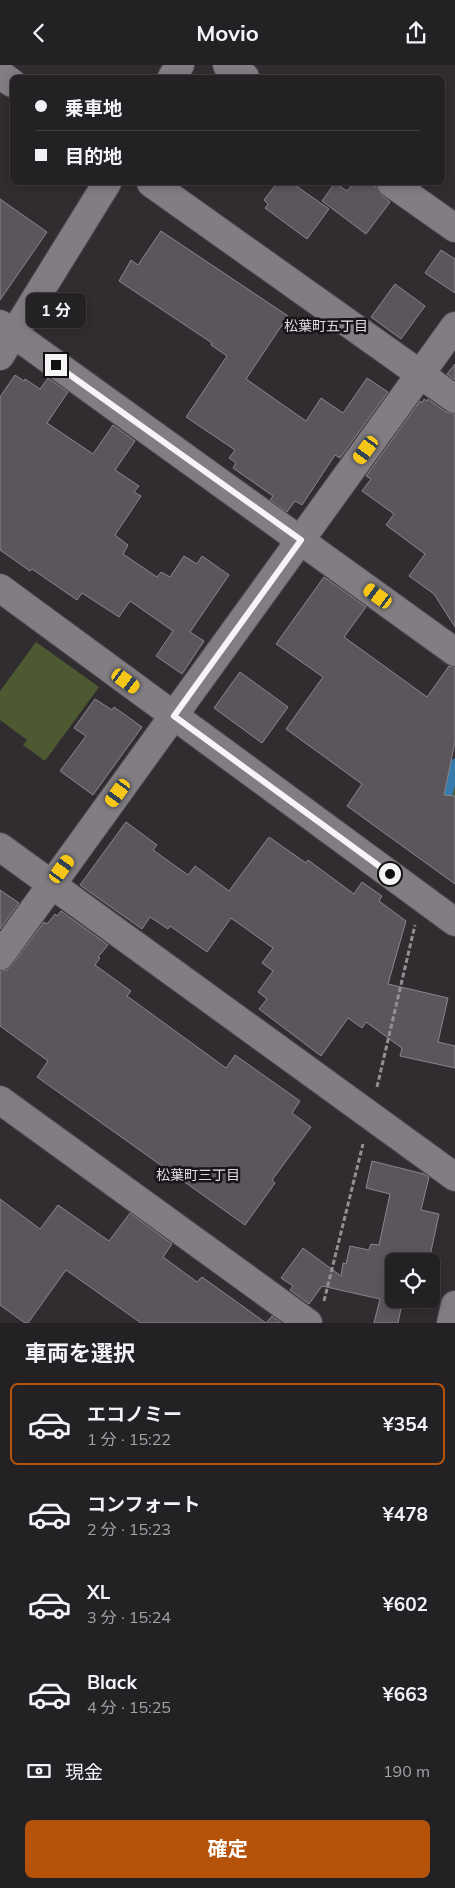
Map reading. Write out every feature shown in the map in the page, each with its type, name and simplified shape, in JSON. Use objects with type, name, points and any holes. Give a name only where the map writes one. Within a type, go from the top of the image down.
[{"type":"street","points":[[227,65],[242,75]]},
{"type":"street","points":[[0,73],[10,81]]},
{"type":"street","points":[[106,185],[5,338],[301,540],[455,652]]},
{"type":"street","points":[[154,185],[455,399]]},
{"type":"street","points":[[394,185],[455,228]]},
{"type":"street","points":[[0,956],[455,326]]},
{"type":"street","points":[[0,588],[455,922]]},
{"type":"street","points":[[0,847],[455,1177]]},
{"type":"street","points":[[0,1100],[308,1323]]},
{"type":"street","points":[[450,1323],[455,1305]]},
{"type":"green space","points":[[36,642],[99,687],[45,761],[23,745],[27,740],[0,720],[0,691]]},
{"type":"green space","points":[[455,763],[455,797],[448,795]]},
{"type":"building","points":[[275,185],[295,185],[329,209],[307,239],[265,208],[268,204],[264,200]]},
{"type":"building","points":[[334,185],[338,185],[347,191],[352,185],[373,185],[390,202],[366,234],[322,201]]},
{"type":"building","points":[[0,199],[47,232],[0,300]]},
{"type":"building","points":[[161,231],[288,316],[246,379],[306,421],[321,398],[343,413],[367,378],[388,392],[340,458],[335,455],[302,505],[295,501],[287,512],[270,500],[273,496],[233,468],[236,463],[229,458],[235,450],[186,417],[227,356],[211,345],[212,343],[119,281],[131,260],[138,265]]},
{"type":"building","points":[[441,250],[455,259],[455,293],[425,273]]},
{"type":"building","points":[[395,284],[425,306],[401,339],[371,317]]},
{"type":"building","points":[[455,364],[455,380],[447,374]]},
{"type":"building","points":[[15,375],[40,389],[48,378],[68,392],[47,423],[93,454],[113,425],[135,441],[115,470],[139,486],[134,492],[141,496],[115,535],[128,545],[123,554],[157,577],[161,572],[170,577],[184,556],[197,564],[202,556],[229,575],[190,632],[204,641],[182,674],[156,656],[173,631],[130,601],[119,617],[82,593],[77,600],[0,550],[0,397]]},
{"type":"building","points":[[424,399],[427,401],[428,399],[446,412],[455,414],[455,627],[434,594],[409,576],[425,554],[386,525],[394,514],[362,491],[371,479],[366,476],[420,401],[422,403]]},
{"type":"building","points":[[324,577],[366,607],[344,637],[427,697],[449,666],[455,667],[455,742],[444,795],[455,796],[455,884],[347,806],[362,784],[286,729],[323,677],[276,644]]},
{"type":"building","points":[[240,672],[288,707],[262,743],[214,708]]},
{"type":"building","points":[[95,699],[112,710],[114,707],[142,727],[93,795],[60,771],[86,736],[74,728]]},
{"type":"building","points":[[126,822],[157,845],[153,850],[188,875],[195,866],[229,891],[269,837],[306,863],[308,860],[354,894],[362,882],[382,896],[379,901],[406,921],[388,984],[448,998],[438,1042],[455,1046],[455,1068],[400,1056],[402,1048],[366,1022],[362,1028],[348,1018],[321,1056],[259,1009],[267,999],[258,992],[273,971],[262,963],[273,948],[231,918],[207,952],[170,926],[168,929],[150,917],[142,929],[80,885]]},
{"type":"building","points":[[0,890],[19,903],[0,929]]},
{"type":"building","points":[[61,911],[108,945],[98,957],[100,958],[95,965],[131,991],[127,996],[226,1068],[235,1055],[300,1101],[292,1113],[311,1127],[272,1180],[275,1183],[245,1225],[37,1077],[48,1061],[0,1026],[0,971],[7,970],[44,922],[47,924],[55,914],[57,916]]},
{"type":"building","points":[[372,1161],[424,1174],[429,1177],[421,1210],[439,1214],[431,1253],[385,1253],[385,1308],[401,1308],[398,1323],[374,1323],[380,1299],[322,1286],[309,1304],[290,1290],[293,1286],[281,1278],[303,1248],[341,1276],[343,1263],[346,1264],[350,1246],[369,1250],[371,1244],[379,1245],[390,1194],[366,1188]]},
{"type":"building","points":[[0,1199],[40,1229],[58,1205],[109,1241],[130,1213],[172,1244],[163,1257],[197,1282],[202,1277],[266,1323],[141,1323],[66,1270],[28,1323],[25,1323],[0,1305]]},
{"type":"building","points":[[272,1316],[281,1323],[266,1323]]},
{"type":"waterway","points":[[446,805],[455,763]]},
{"type":"district","name":"松葉町五丁目","points":[[326,326]]},
{"type":"district","name":"松葉町三丁目","points":[[198,1175]]},
{"type":"route","points":[[56,365],[301,540],[174,716],[390,874]]}]
